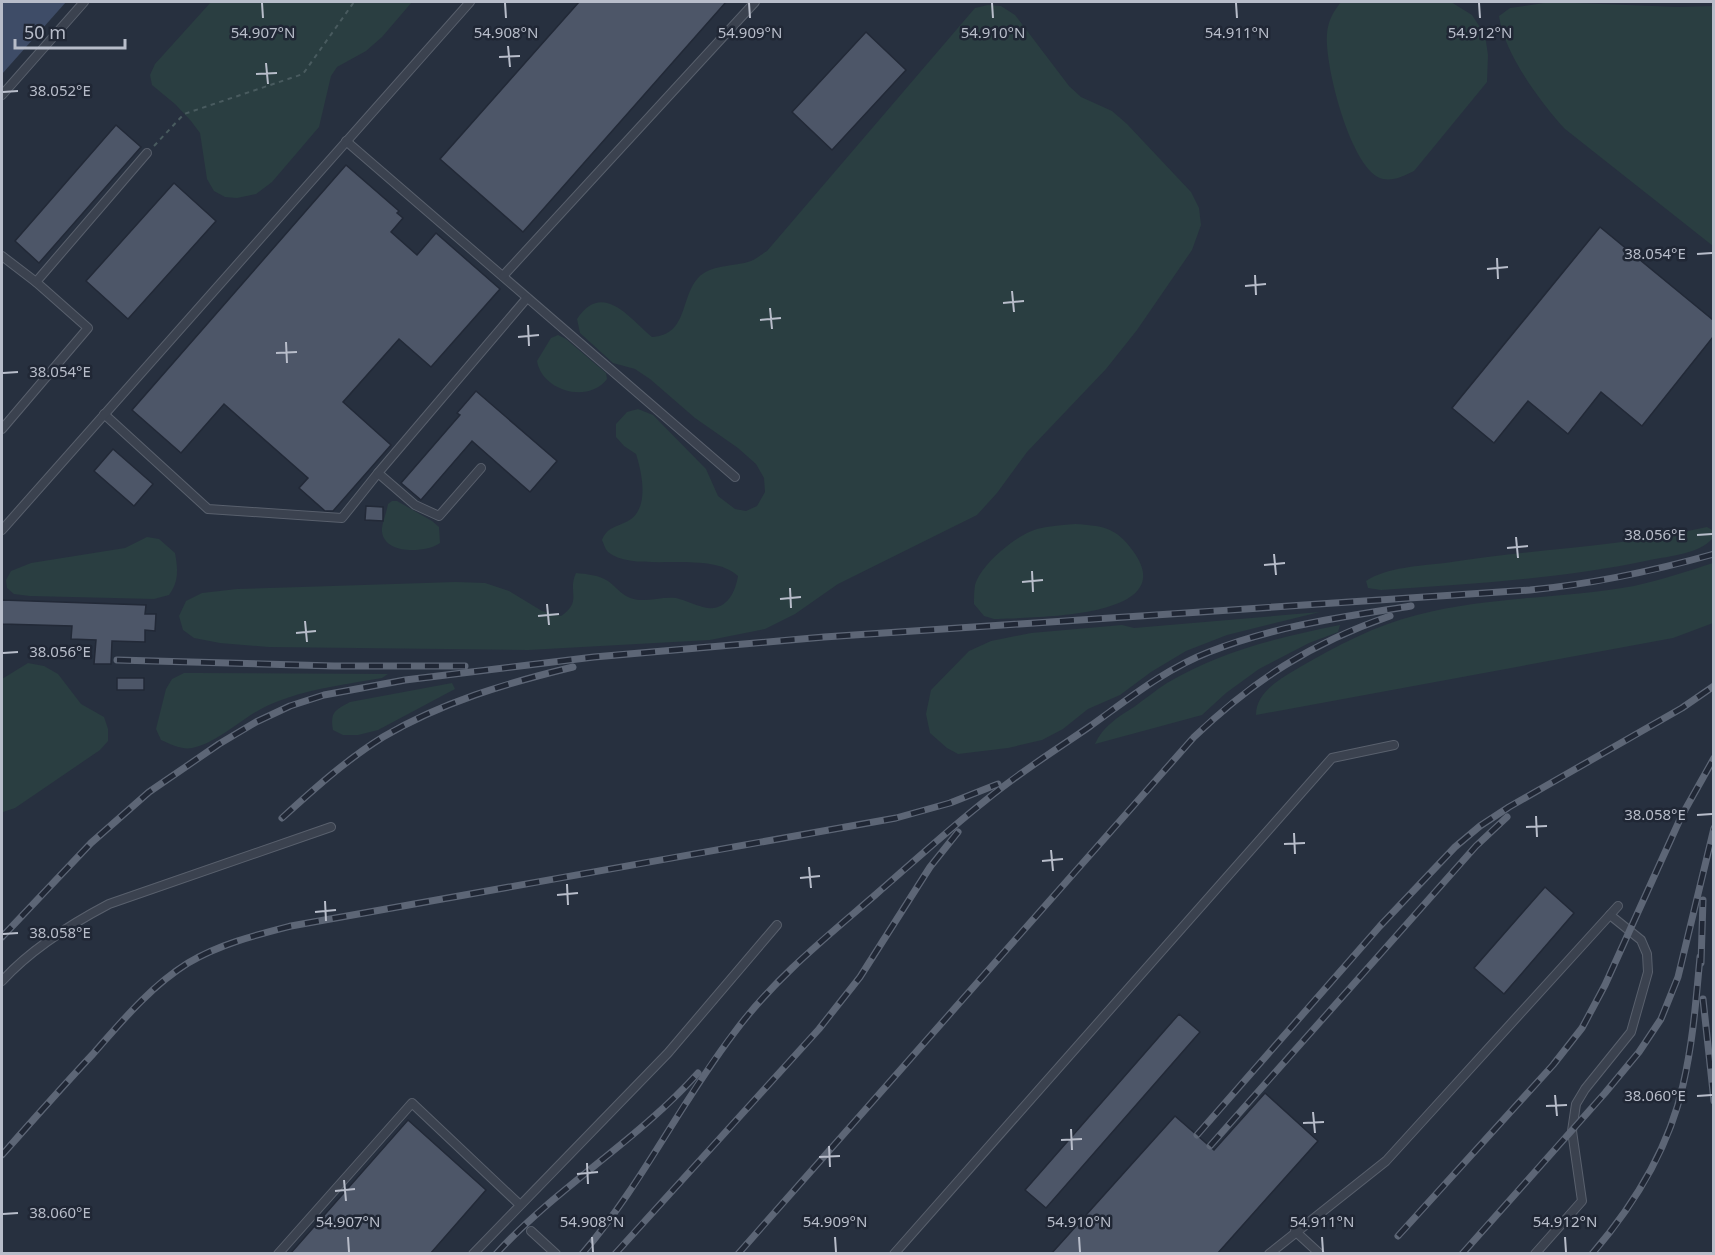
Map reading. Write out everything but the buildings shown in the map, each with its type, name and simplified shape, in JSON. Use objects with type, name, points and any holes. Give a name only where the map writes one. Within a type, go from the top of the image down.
[{"type":"lane","points":[[2,95],[84,2]]},
{"type":"lane","points":[[2,530],[470,2]]},
{"type":"lane","points":[[503,276],[755,2]]},
{"type":"lane","points":[[346,141],[735,477]]},
{"type":"lane","points":[[36,282],[147,153]]},
{"type":"lane","points":[[2,256],[36,282],[88,328],[2,429]]},
{"type":"lane","points":[[104,414],[208,509],[342,518],[527,297]]},
{"type":"lane","points":[[378,473],[415,505],[439,516],[481,468]]},
{"type":"lane","points":[[894,1254],[1332,758],[1394,745]]},
{"type":"lane","points":[[2,981],[26,957],[92,912],[109,904],[331,827]]},
{"type":"lane","points":[[1269,1254],[1386,1161],[1618,906]]},
{"type":"lane","points":[[1535,1254],[1582,1201],[1572,1131],[1576,1104],[1631,1032],[1648,972],[1647,954],[1641,940],[1610,915]]},
{"type":"lane","points":[[473,1254],[668,1053],[777,925]]},
{"type":"lane","points":[[278,1254],[412,1103],[519,1204]]},
{"type":"lane","points":[[531,1232],[556,1254]]},
{"type":"lane","points":[[1295,1232],[1320,1254]]},
{"type":"path","points":[[147,153],[184,114],[303,74],[354,2]]},
{"type":"green space","points":[[211,2],[412,2],[382,37],[366,51],[337,67],[331,76],[319,127],[272,182],[256,194],[237,198],[225,197],[214,191],[207,179],[200,133],[175,104],[152,85],[150,75],[155,64]]},
{"type":"green space","points":[[1341,2],[1451,2],[1472,15],[1485,35],[1488,55],[1487,82],[1414,171],[1399,178],[1383,179],[1371,172],[1350,138],[1342,115],[1327,48],[1328,25]]},
{"type":"green space","points":[[1551,2],[1678,7],[1713,6],[1713,246],[1565,129],[1524,76],[1508,45],[1499,16],[1510,8]]},
{"type":"green space","points":[[988,5],[1001,6],[1015,15],[1069,86],[1081,97],[1112,111],[1127,124],[1191,192],[1199,208],[1201,225],[1192,250],[1137,330],[1106,369],[1027,452],[997,493],[977,515],[838,584],[795,614],[765,629],[710,640],[528,650],[269,647],[220,643],[194,638],[183,630],[179,616],[186,601],[202,593],[237,589],[485,583],[509,591],[542,611],[561,616],[568,611],[573,601],[576,573],[604,579],[632,599],[676,598],[710,608],[723,605],[731,596],[738,576],[725,568],[691,562],[635,561],[620,558],[606,549],[602,540],[604,536],[635,515],[642,500],[642,480],[636,454],[616,437],[616,424],[627,412],[638,409],[653,415],[706,469],[718,496],[735,509],[746,511],[757,506],[765,492],[764,478],[756,464],[738,448],[695,418],[650,379],[635,369],[613,363],[580,333],[577,319],[587,308],[597,303],[606,303],[625,313],[652,337],[664,335],[672,330],[678,323],[692,286],[698,278],[709,270],[751,261],[767,251],[975,8]]},
{"type":"green space","points":[[558,335],[566,339],[606,373],[607,379],[599,387],[589,391],[567,391],[547,380],[537,361],[551,338]]},
{"type":"green space","points":[[397,501],[439,527],[440,543],[416,550],[390,545],[382,529],[388,504]]},
{"type":"green space","points":[[1075,524],[1108,529],[1127,543],[1143,574],[1138,590],[1121,602],[1096,610],[1067,615],[994,619],[984,616],[974,604],[975,585],[984,568],[1000,551],[1019,537],[1037,529]]},
{"type":"green space","points":[[1707,527],[1712,530],[1713,538],[1692,551],[1583,572],[1516,580],[1381,590],[1368,588],[1366,581],[1374,576],[1404,568],[1642,539]]},
{"type":"green space","points":[[147,537],[159,539],[175,553],[177,575],[175,585],[169,595],[154,599],[30,596],[14,594],[7,588],[6,580],[11,571],[31,563],[125,548]]},
{"type":"green space","points":[[1713,563],[1713,623],[1673,638],[1256,715],[1257,706],[1265,692],[1286,676],[1342,644],[1402,619],[1471,604],[1634,586]]},
{"type":"green space","points":[[1320,612],[1227,635],[1186,651],[1151,672],[1120,695],[1088,709],[1063,729],[1042,740],[1008,748],[958,754],[947,748],[930,733],[926,714],[931,690],[969,651],[991,641],[1031,633],[1122,625],[1134,628]]},
{"type":"green space","points":[[1340,625],[1338,632],[1309,643],[1259,669],[1226,693],[1202,715],[1095,744],[1106,727],[1116,719],[1187,672],[1251,646]]},
{"type":"green space","points":[[28,663],[44,666],[58,674],[81,704],[104,717],[108,729],[108,741],[100,750],[15,808],[3,812],[2,679]]},
{"type":"green space","points":[[184,673],[388,674],[382,678],[320,689],[275,702],[210,742],[201,746],[184,748],[161,740],[156,729],[166,689],[172,679]]},
{"type":"green space","points":[[452,683],[455,689],[378,730],[358,735],[343,735],[333,730],[333,715],[350,702]]},
{"type":"water","points":[[2,2],[66,2],[2,74]]},
{"type":"railway","points":[[2,937],[91,843],[149,792],[219,744],[256,722],[290,706],[324,695],[405,680],[594,657],[824,637],[1530,590],[1623,576],[1714,554]]},
{"type":"railway","points":[[582,1254],[623,1201],[714,1060],[765,995],[818,944],[998,790],[1147,686],[1193,659],[1258,635],[1411,606]]},
{"type":"railway","points":[[738,1254],[1194,737],[1239,698],[1285,665],[1334,638],[1390,616]]},
{"type":"railway","points":[[117,660],[334,666],[465,666]]},
{"type":"railway","points":[[282,818],[356,755],[405,725],[475,695],[573,667]]},
{"type":"railway","points":[[1197,1135],[1380,926],[1455,847],[1480,826],[1509,807],[1682,708],[1714,686]]},
{"type":"railway","points":[[1398,1236],[1553,1065],[1582,1028],[1605,985],[1681,817],[1714,758]]},
{"type":"railway","points":[[2,1155],[149,993],[188,963],[225,945],[291,926],[896,818],[950,803],[998,784]]},
{"type":"railway","points":[[1210,1146],[1476,846],[1507,817]]},
{"type":"railway","points":[[1462,1254],[1605,1093],[1639,1052],[1661,1019],[1678,977],[1714,828]]},
{"type":"railway","points":[[615,1254],[819,1029],[860,977],[930,867],[958,832]]},
{"type":"railway","points":[[1701,963],[1703,900]]},
{"type":"railway","points":[[1592,1254],[1636,1196],[1669,1131],[1683,1085],[1689,1053],[1700,957]]},
{"type":"railway","points":[[1703,999],[1714,1101]]},
{"type":"railway","points":[[496,1254],[545,1207],[649,1121],[698,1073]]}]
